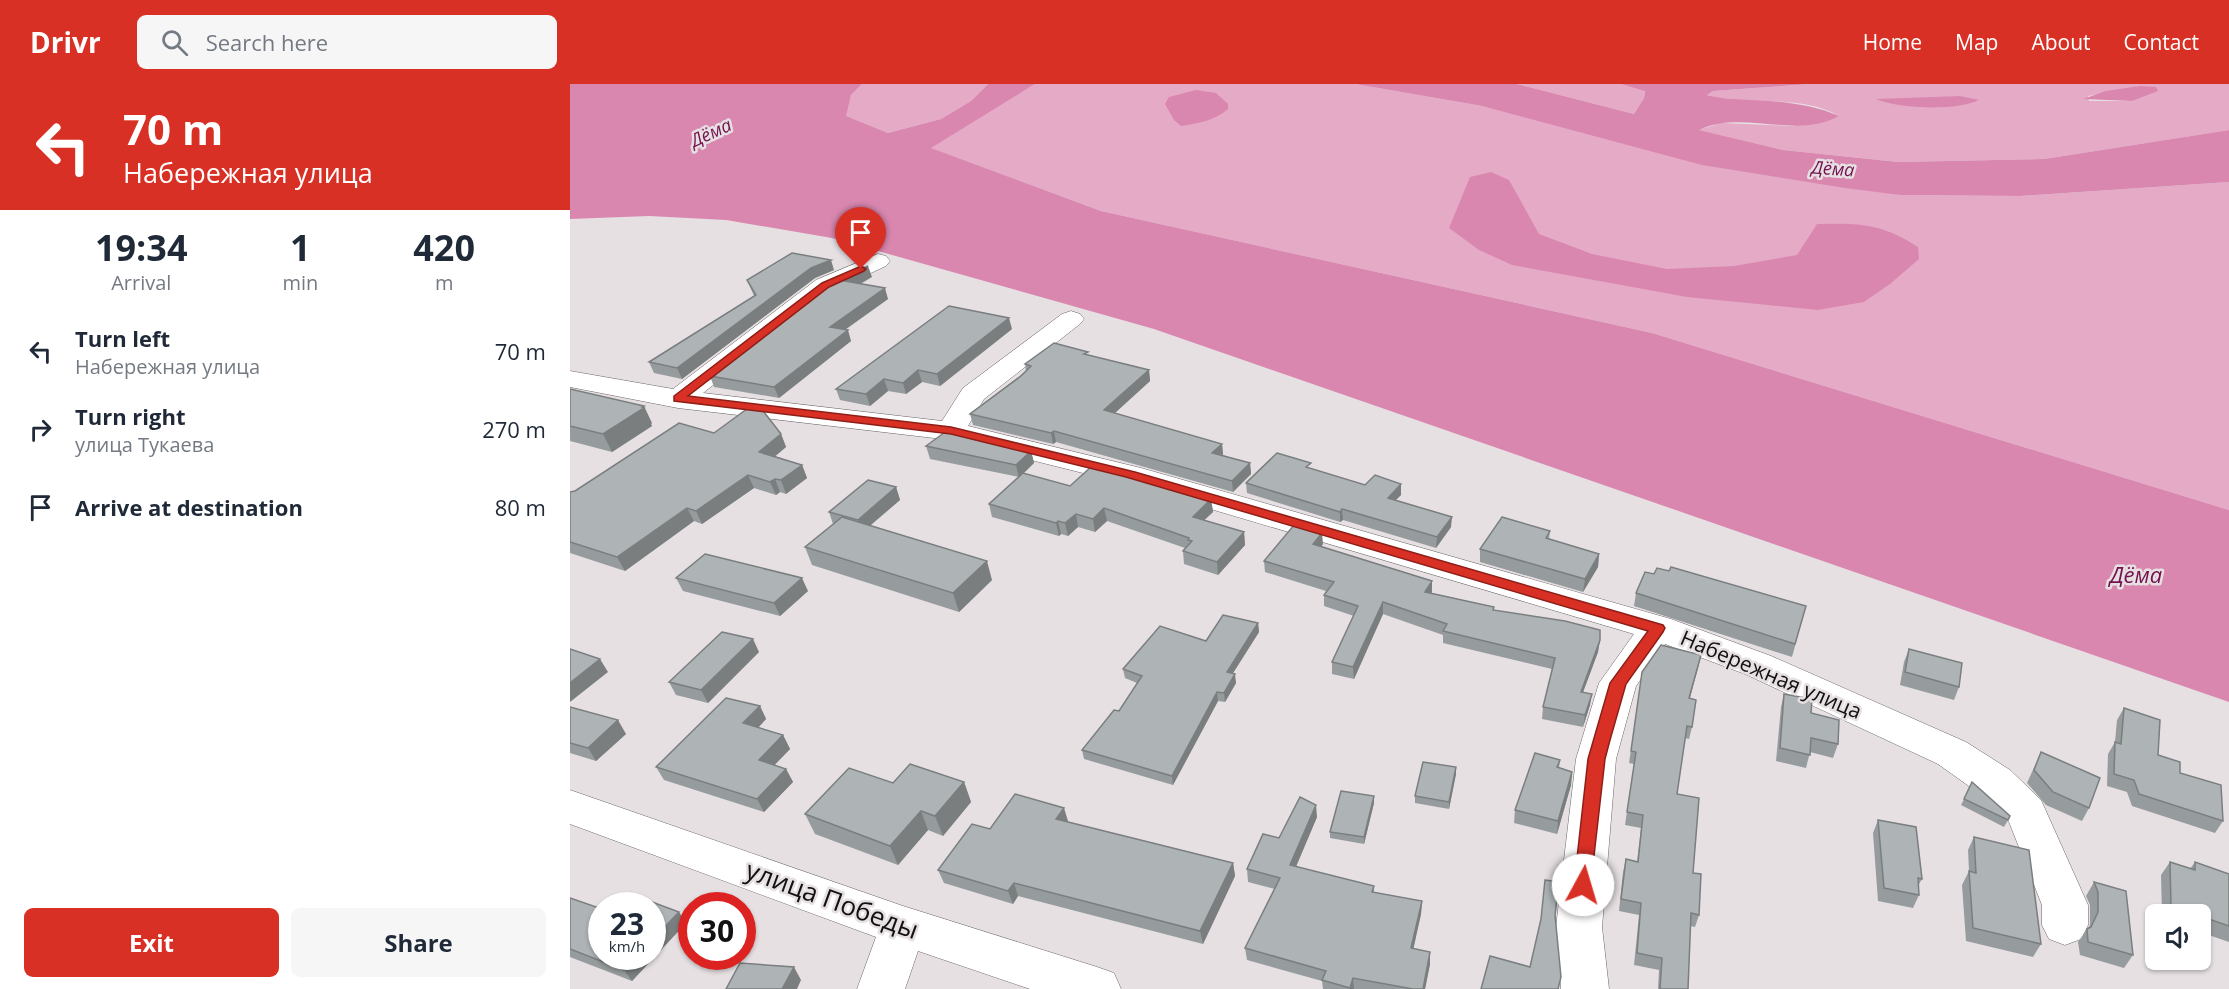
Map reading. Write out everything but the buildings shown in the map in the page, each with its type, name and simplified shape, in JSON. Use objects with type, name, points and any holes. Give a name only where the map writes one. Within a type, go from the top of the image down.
[{"type":"street","points":[[676,413],[825,285],[878,261]]},
{"type":"street","points":[[951,430],[973,394],[1071,319]]},
{"type":"street","name":"Набережная улица","points":[[570,379],[676,413],[712,402],[951,430],[1130,475],[1658,628],[1758,665],[1952,753],[1995,782],[2026,812],[2065,905],[2065,925]]},
{"type":"street","points":[[1585,989],[1579,927],[1596,759],[1618,683],[1658,628]]},
{"type":"street","name":"улица Победы","points":[[570,807],[903,926],[1097,989]]},
{"type":"street","points":[[881,989],[903,926]]},
{"type":"shaded area","points":[[862,84],[988,84],[971,101],[941,119],[888,133],[845,116],[851,95]]},
{"type":"shaded area","points":[[1035,84],[1355,84],[1482,106],[1900,195],[2020,196],[2229,182],[2229,510],[1652,333],[1101,211],[930,148]]},
{"type":"shaded area","points":[[1517,84],[1621,84],[1645,90],[1644,98],[1634,114]]},
{"type":"shaded area","points":[[1810,84],[2229,84],[2229,130],[2044,159],[1898,162],[1783,150],[1698,130],[1722,123],[1793,126],[1839,116],[1808,105],[1707,95],[1713,91]],"holes":[[[2139,86],[2132,101],[2089,101],[2088,96]]]},
{"type":"water","name":"Дёма","points":[[570,84],[862,84],[851,95],[846,116],[888,133],[941,119],[971,101],[988,84],[1035,84],[931,148],[1101,211],[1652,333],[2229,510],[2229,702],[1154,329],[832,238],[726,220],[649,216],[570,219]]},
{"type":"water","points":[[1355,84],[1517,84],[1634,114],[1644,98],[1645,91],[1621,84],[1810,84],[1713,91],[1707,95],[1728,99],[1796,104],[1839,116],[1822,123],[1805,125],[1733,122],[1716,124],[1699,130],[1783,150],[1898,162],[2044,159],[2229,130],[2229,182],[2020,196],[1900,195],[1702,165],[1482,106]]},
{"type":"water","points":[[2139,86],[2156,87],[2158,91],[2132,101],[2083,99],[2106,91]]},
{"type":"water","points":[[1196,90],[1216,93],[1228,104],[1228,109],[1212,119],[1181,126],[1174,120],[1165,104],[1169,97]]},
{"type":"water","points":[[1960,96],[1979,100],[1957,106],[1913,107],[1876,99]]},
{"type":"water","points":[[1491,172],[1509,180],[1539,234],[1592,254],[1667,269],[1734,266],[1797,255],[1817,224],[1845,224],[1869,226],[1893,233],[1918,247],[1919,259],[1890,284],[1864,302],[1818,310],[1687,297],[1512,265],[1479,250],[1449,228],[1470,177]]},
{"type":"route","points":[[861,269],[825,285],[678,399],[951,430],[1130,475],[1658,628],[1618,683],[1596,759],[1583,885]]}]
